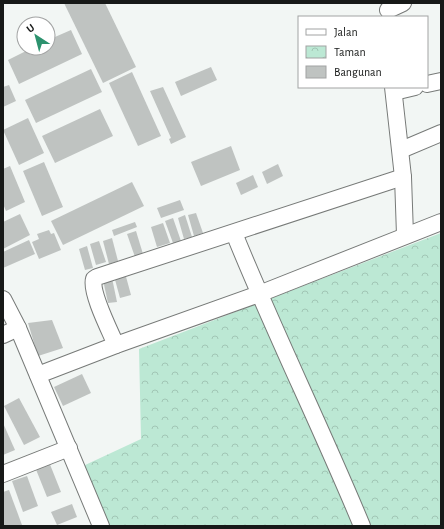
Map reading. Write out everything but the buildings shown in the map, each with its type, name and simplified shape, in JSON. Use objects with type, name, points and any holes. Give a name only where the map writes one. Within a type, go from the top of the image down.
[{"type":"street","points":[[388,10],[403,3]]},
{"type":"street","points":[[428,84],[441,81]]},
{"type":"street","points":[[404,88],[394,89],[401,150],[405,235]]},
{"type":"street","points":[[401,150],[441,133]]},
{"type":"street","points":[[116,345],[93,287],[94,279],[101,275],[403,177]]},
{"type":"street","points":[[38,375],[116,345],[259,294],[441,222]]},
{"type":"street","points":[[234,233],[259,294],[334,458],[362,526]]},
{"type":"street","points":[[3,299],[18,328],[102,526]]},
{"type":"street","points":[[3,335],[18,328]]},
{"type":"street","points":[[3,474],[69,448]]},
{"type":"green space","points":[[441,233],[441,526],[107,526],[83,466],[141,439],[139,349]]}]
